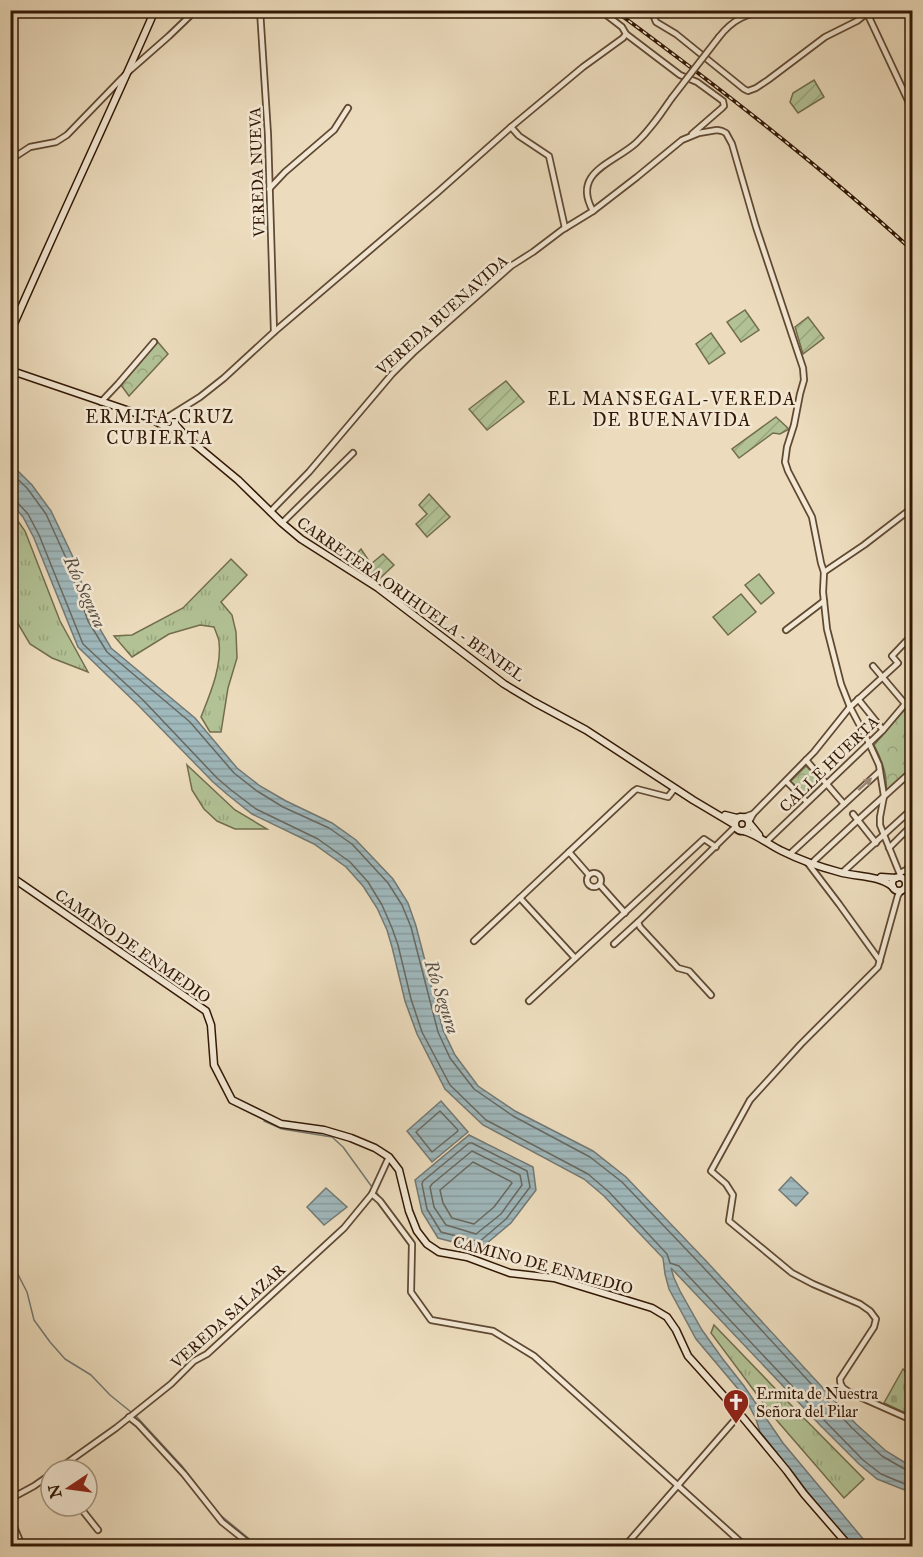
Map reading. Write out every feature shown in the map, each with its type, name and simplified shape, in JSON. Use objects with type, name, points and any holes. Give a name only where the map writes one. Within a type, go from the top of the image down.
[{"type":"main road","points":[[10,333],[155,10]]},
{"type":"main road","name":"CARRETERA ORIHUELA - BENIEL","points":[[10,367],[18,373]]},
{"type":"main road","name":"CARRETERA ORIHUELA - BENIEL","points":[[10,372],[170,423],[238,480],[301,539],[378,588],[504,684],[586,730],[723,814],[746,820],[759,834],[791,853],[814,863],[844,871],[899,876],[912,882]]},
{"type":"main road","name":"CARRETERA ORIHUELA - BENIEL","points":[[607,743],[735,826]]},
{"type":"main road","points":[[736,820],[746,820],[748,829],[738,830],[735,826],[736,820]]},
{"type":"main road","name":"CARRETERA ORIHUELA - BENIEL","points":[[744,831],[750,832],[783,852],[851,875],[885,881],[899,889],[912,882]]},
{"type":"main road","name":"CAMINO DE ENMEDIO","points":[[10,876],[206,1011],[211,1025],[214,1065],[232,1100],[281,1124],[324,1130],[351,1138],[389,1157],[399,1170],[409,1211],[417,1231],[427,1244],[439,1252],[467,1257],[510,1273],[554,1278],[652,1308],[667,1317],[688,1356],[740,1414],[849,1546]]},
{"type":"main road","points":[[899,876],[906,884],[899,889],[893,882],[899,876]]},
{"type":"street","points":[[10,160],[30,147],[56,142],[67,135],[128,72],[196,10]]},
{"type":"street","name":"VEREDA NUEVA","points":[[260,10],[266,95],[274,332]]},
{"type":"street","points":[[600,10],[622,27],[626,34],[680,75],[697,82],[723,101],[724,106],[690,135]]},
{"type":"street","points":[[651,10],[656,22],[676,34],[748,91],[768,80],[825,37],[868,12],[912,109]]},
{"type":"street","points":[[593,211],[586,192],[594,173],[630,148],[652,126],[726,28],[741,17],[768,10]]},
{"type":"street","points":[[170,423],[179,412],[224,378],[511,127],[626,34]]},
{"type":"street","points":[[270,189],[285,172],[334,130],[348,108]]},
{"type":"street","points":[[511,127],[519,136],[549,156],[565,228]]},
{"type":"street","points":[[690,135],[723,131],[732,144],[756,227],[803,369],[804,380],[785,462],[813,517],[824,572],[823,592],[827,629],[834,658],[850,707],[869,743],[880,771],[884,796],[879,822],[899,876],[912,863]]},
{"type":"street","name":"VEREDA BUENAVIDA","points":[[270,512],[309,472],[392,374],[415,351],[511,266],[593,211],[690,135]]},
{"type":"street","points":[[101,402],[154,342]]},
{"type":"street","points":[[282,523],[353,453]]},
{"type":"street","points":[[824,572],[912,508]]},
{"type":"street","points":[[786,630],[825,601]]},
{"type":"street","points":[[746,820],[806,760],[850,707],[898,663],[892,656],[912,635]]},
{"type":"street","points":[[873,666],[912,712]]},
{"type":"street","points":[[858,699],[883,730]]},
{"type":"street","name":"CALLE HUERTA","points":[[768,840],[883,730],[905,704]]},
{"type":"street","points":[[806,760],[844,804]]},
{"type":"street","points":[[791,853],[880,771]]},
{"type":"street","points":[[880,961],[814,872],[814,863],[912,771]]},
{"type":"street","points":[[786,781],[807,802]]},
{"type":"street","points":[[474,940],[636,789],[668,797],[675,788]]},
{"type":"street","points":[[844,871],[912,809]]},
{"type":"street","points":[[853,814],[876,843]]},
{"type":"street","points":[[907,814],[912,820]]},
{"type":"street","points":[[890,848],[912,825]]},
{"type":"street","points":[[614,944],[735,826]]},
{"type":"street","points":[[529,1001],[704,839],[716,847]]},
{"type":"street","points":[[569,852],[589,874]]},
{"type":"street","points":[[814,863],[814,872]]},
{"type":"street","points":[[589,874],[594,873],[600,876],[600,885],[624,913]]},
{"type":"street","points":[[589,874],[587,881],[589,885],[596,887],[600,885]]},
{"type":"street","points":[[899,889],[878,967],[801,1044],[750,1100],[711,1171],[726,1184],[733,1195],[729,1221],[792,1273],[860,1304],[873,1315],[876,1319],[874,1327],[840,1379],[843,1389],[912,1420]]},
{"type":"street","points":[[520,898],[576,958]]},
{"type":"street","points":[[638,922],[678,968],[689,971],[711,995]]},
{"type":"street","name":"VEREDA SALAZAR","points":[[73,1458],[171,1384],[194,1361],[207,1354],[344,1228],[372,1194],[389,1157]]},
{"type":"street","points":[[372,1194],[380,1201],[412,1244],[411,1292],[431,1320],[493,1331],[534,1356],[746,1546]]},
{"type":"street","points":[[837,1396],[843,1389]]},
{"type":"street","points":[[625,1546],[740,1414]]},
{"type":"street","points":[[129,1417],[184,1474],[222,1522],[252,1546]]},
{"type":"street","points":[[10,1499],[39,1482]]},
{"type":"street","points":[[10,1517],[22,1546]]},
{"type":"street","points":[[88,1518],[98,1530]]},
{"type":"green space","points":[[814,80],[824,97],[798,113],[790,102],[793,93]]},
{"type":"green space","points":[[745,310],[759,330],[741,342],[727,322]]},
{"type":"green space","points":[[808,317],[824,338],[803,354],[795,327]]},
{"type":"green space","points":[[711,333],[725,353],[709,364],[696,344]]},
{"type":"green space","points":[[157,341],[168,354],[129,396],[121,385]]},
{"type":"green space","points":[[506,381],[524,402],[487,430],[469,409]]},
{"type":"green space","points":[[776,417],[789,429],[780,434],[773,433],[739,458],[732,449]]},
{"type":"green space","points":[[429,494],[450,517],[427,537],[416,524],[427,514],[419,505]]},
{"type":"green space","points":[[13,514],[25,531],[60,621],[88,672],[52,658],[30,644],[11,612],[10,518]]},
{"type":"green space","points":[[361,549],[371,564],[383,554],[394,565],[376,582],[350,562]]},
{"type":"green space","points":[[231,559],[247,575],[221,602],[232,615],[236,632],[237,658],[228,688],[221,732],[210,732],[201,717],[219,661],[219,641],[214,627],[200,625],[169,634],[132,657],[114,636],[132,635],[183,608]]},
{"type":"green space","points":[[759,574],[774,593],[761,604],[745,585]]},
{"type":"green space","points":[[741,594],[756,612],[728,635],[713,617]]},
{"type":"green space","points":[[906,708],[912,716],[912,769],[886,792],[884,768],[874,745]]},
{"type":"green space","points":[[187,765],[235,810],[267,829],[235,829],[217,821],[204,809],[192,790]]},
{"type":"green space","points":[[806,766],[824,784],[807,800],[790,782]]},
{"type":"green space","points":[[714,1325],[864,1479],[844,1498],[773,1416],[711,1333]]},
{"type":"green space","points":[[903,1369],[912,1379],[912,1416],[884,1403]]},
{"type":"water","points":[[10,465],[32,485],[51,511],[72,555],[94,619],[111,648],[195,718],[237,768],[260,786],[332,823],[356,840],[393,879],[408,903],[416,926],[443,1030],[455,1055],[478,1086],[515,1111],[593,1151],[626,1177],[856,1424],[886,1451],[912,1467],[912,1493],[877,1479],[820,1425],[671,1268],[680,1291],[702,1330],[783,1443],[869,1546],[855,1546],[836,1528],[760,1432],[744,1396],[696,1339],[669,1289],[663,1258],[604,1196],[584,1179],[483,1125],[445,1089],[417,1034],[405,1001],[387,930],[363,886],[346,867],[314,844],[252,814],[228,795],[78,647],[34,538],[23,517],[11,503]]},
{"type":"water","points":[[441,1101],[468,1132],[432,1162],[407,1131]]},
{"type":"water","points":[[469,1135],[533,1167],[536,1190],[511,1223],[480,1249],[438,1238],[422,1212],[415,1180]]},
{"type":"water","points":[[791,1177],[808,1193],[796,1206],[779,1190]]},
{"type":"water","points":[[326,1188],[347,1207],[324,1225],[307,1207]]},
{"type":"waterway","points":[[264,1121],[282,1129],[332,1137],[343,1147],[372,1187]]},
{"type":"waterway","points":[[377,1193],[382,1200]]},
{"type":"waterway","points":[[394,1215],[409,1236]]},
{"type":"waterway","points":[[10,1259],[27,1292],[34,1320],[50,1342],[65,1359],[91,1375],[131,1412]]},
{"type":"waterway","points":[[136,1416],[182,1466],[219,1514],[258,1546]]},
{"type":"railway","points":[[614,10],[766,126],[912,250]]},
{"type":"place","name":"Ermita de Nuestra Señora del Pilar","points":[[736,1425]]},
{"type":"district","name":"EL MANSEGAL-VEREDA DE BUENAVIDA","points":[[672,409]]},
{"type":"district","name":"ERMITA-CRUZ CUBIERTA","points":[[160,427]]},
{"type":"water label","name":"Río Segura","points":[[85,592]]},
{"type":"water label","name":"Río Segura","points":[[442,997]]}]
